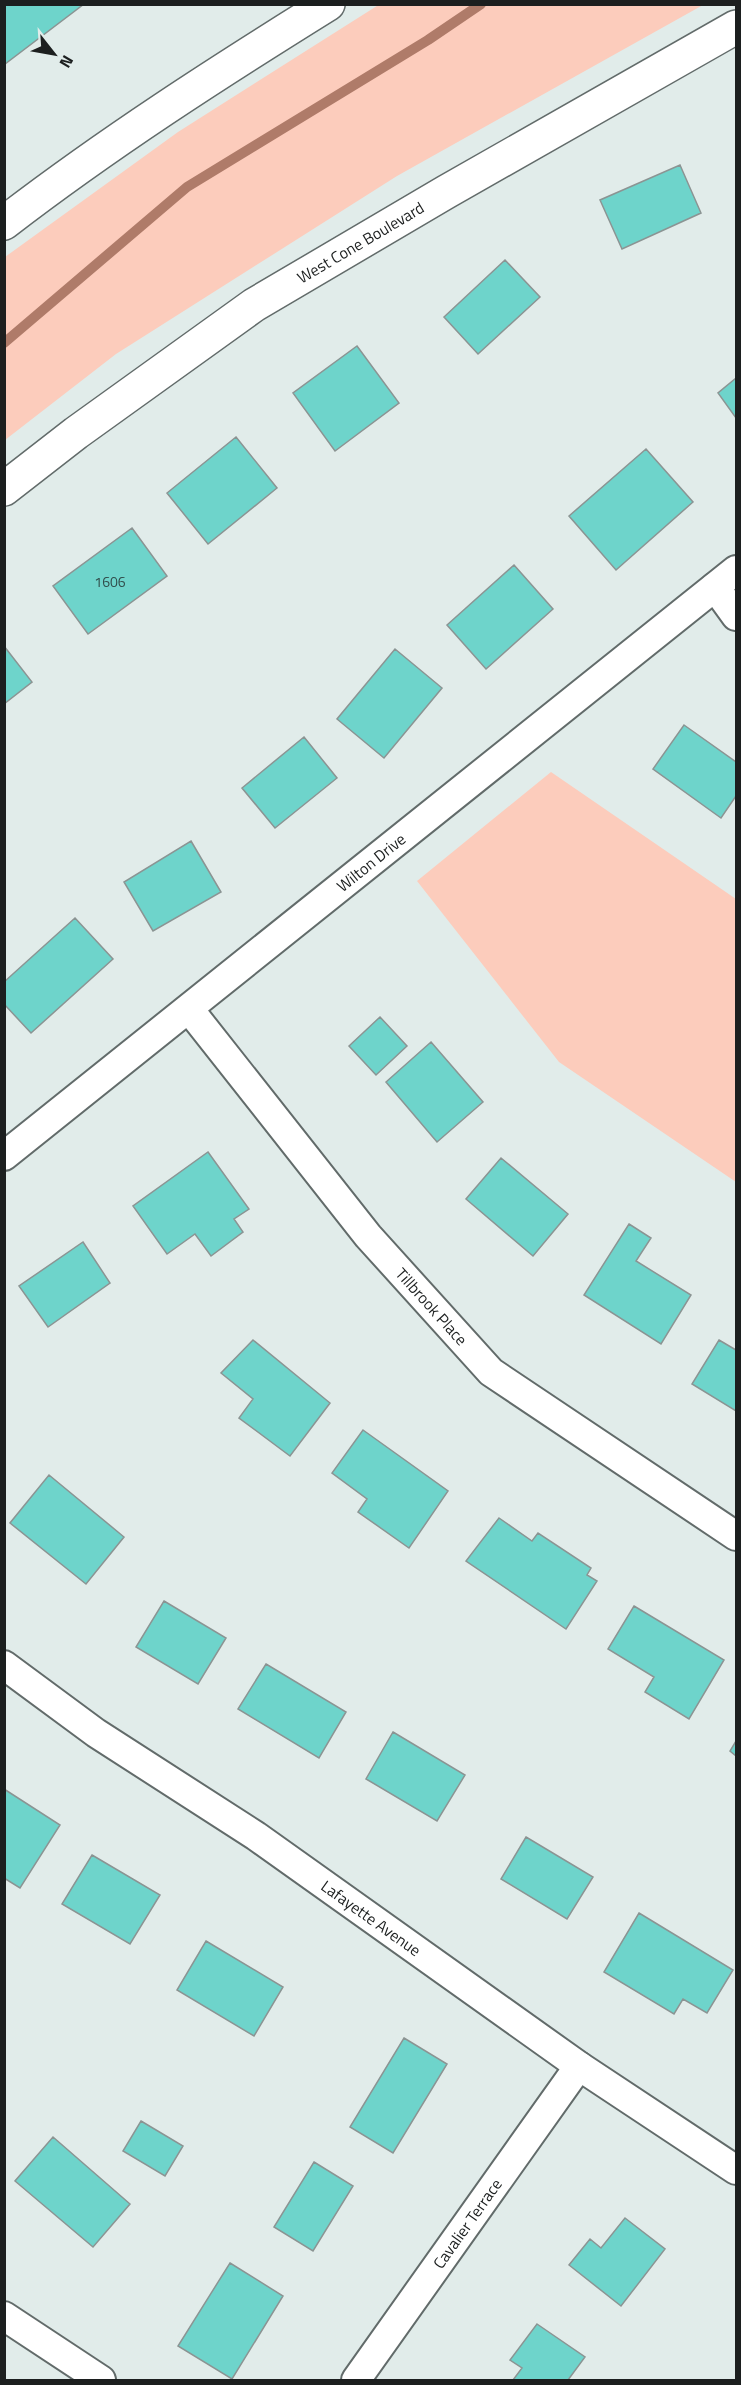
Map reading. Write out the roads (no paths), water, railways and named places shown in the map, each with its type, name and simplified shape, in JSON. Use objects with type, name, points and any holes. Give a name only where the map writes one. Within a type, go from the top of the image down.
[{"type":"main road","points":[[4,223],[51,187],[199,85],[328,4]]},
{"type":"main road","name":"West Cone Boulevard","points":[[4,489],[76,433],[254,305],[446,192],[736,27]]},
{"type":"street","points":[[726,579],[736,616]]},
{"type":"street","name":"Wilton Drive","points":[[4,1156],[726,579]]},
{"type":"street","name":"Tillbrook Place","points":[[189,1009],[368,1236],[491,1372],[736,1536]]},
{"type":"street","name":"Lafayette Avenue","points":[[4,1665],[96,1733],[256,1836],[579,2066],[736,2170]]},
{"type":"street","name":"Cavalier Terrace","points":[[356,2380],[579,2066]]},
{"type":"street","points":[[4,2316],[101,2380]]},
{"type":"waterway","points":[[4,343],[187,187],[428,40],[481,4]]}]
